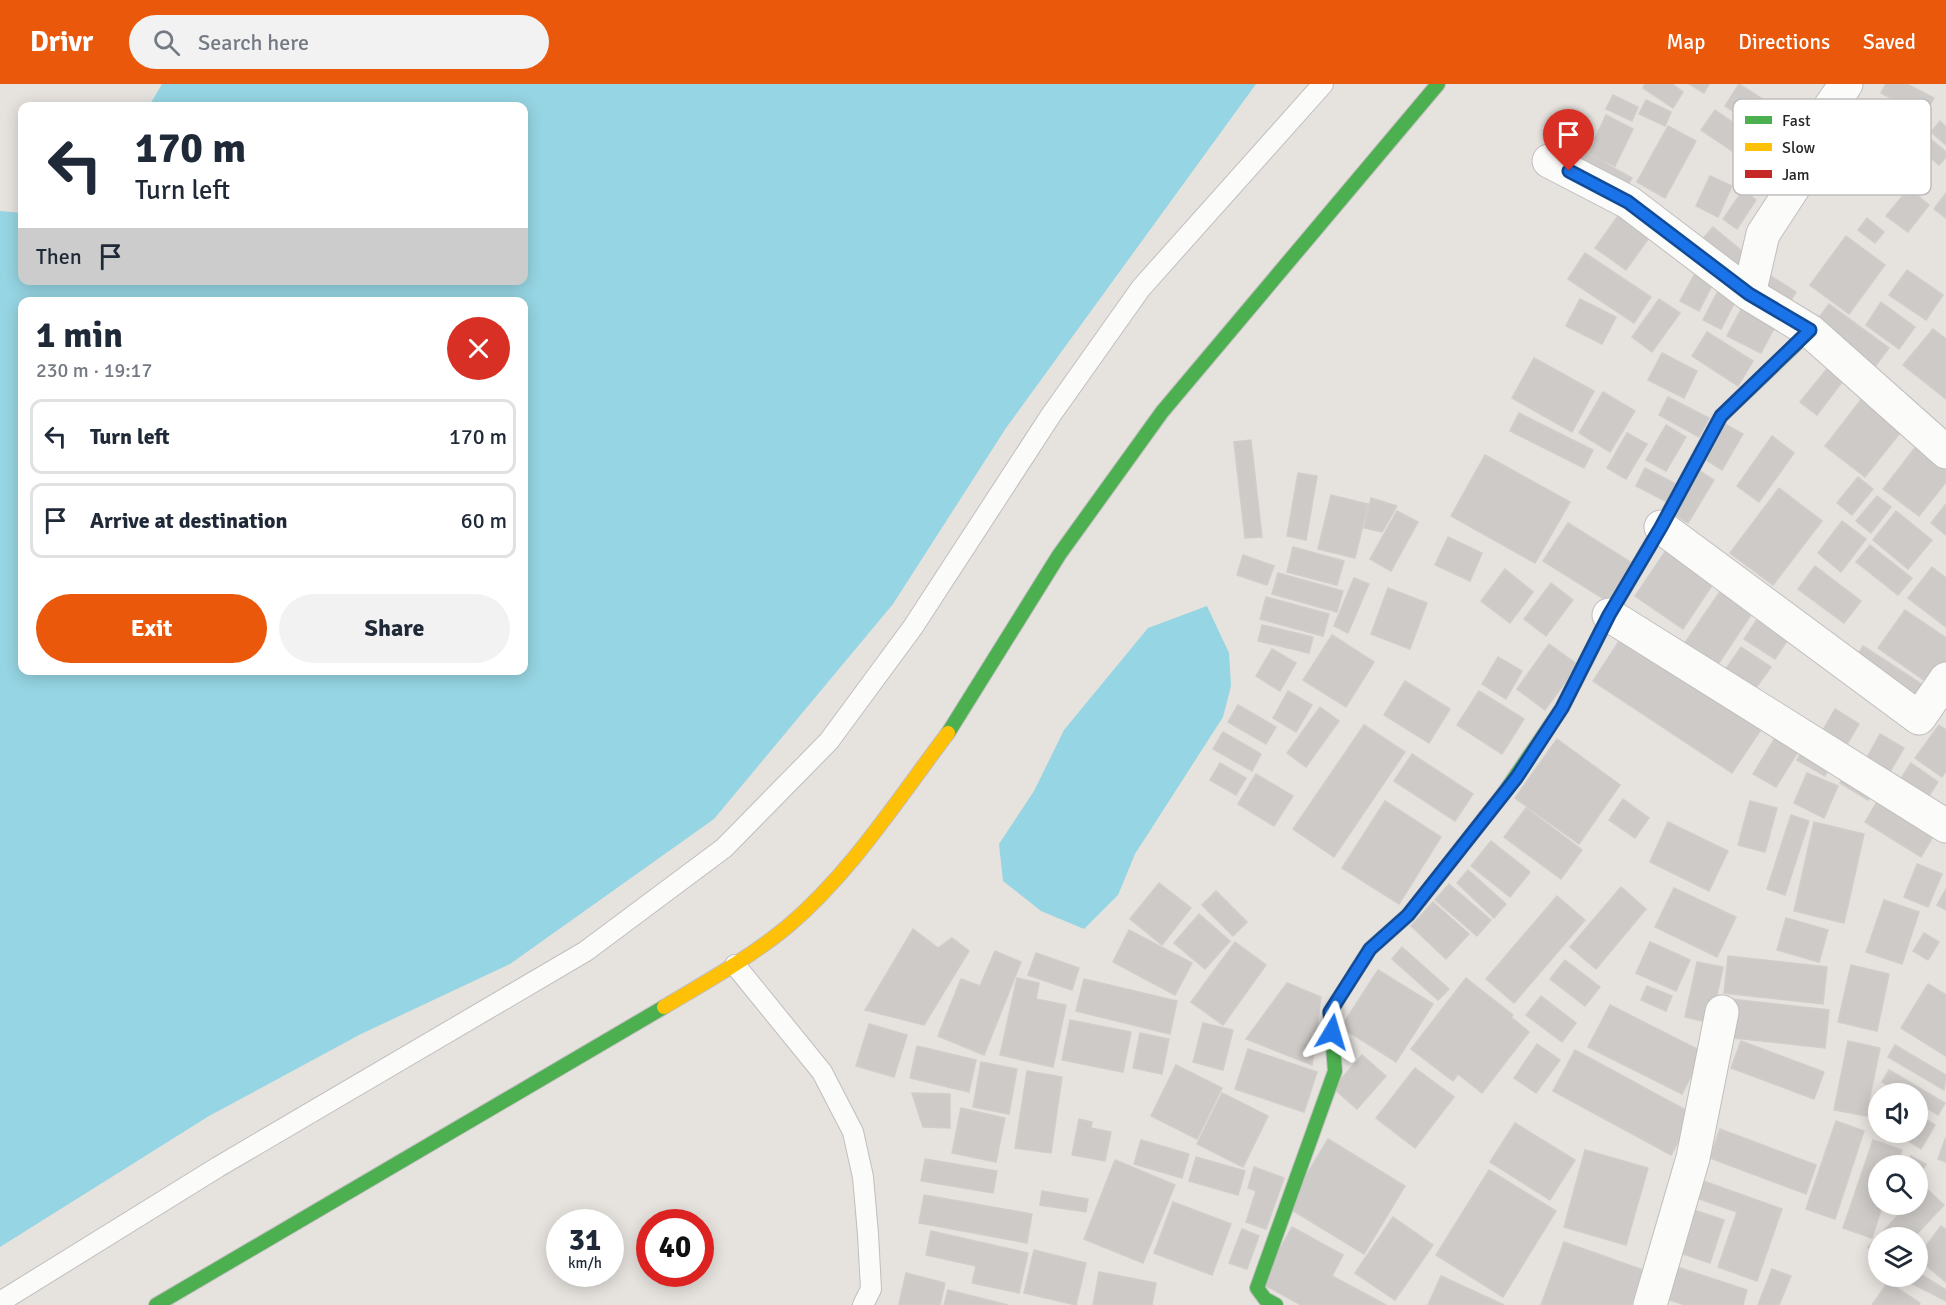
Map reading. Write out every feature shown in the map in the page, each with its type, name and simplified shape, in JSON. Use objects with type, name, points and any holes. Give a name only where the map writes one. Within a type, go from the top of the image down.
[{"type":"main road","points":[[156,1305],[735,965],[787,927],[829,886],[863,845],[957,721],[1059,555],[1162,412],[1438,84]]},
{"type":"main road","points":[[1276,1305],[1265,1299],[1257,1288],[1261,1271],[1335,1071],[1330,1012],[1370,949],[1408,915],[1517,777],[1562,708],[1609,615],[1661,527],[1721,416],[1810,330]]},
{"type":"street","points":[[1836,99],[1846,84]]},
{"type":"street","points":[[1549,161],[1628,202],[1749,294],[1810,330],[1946,452]]},
{"type":"street","points":[[1749,294],[1763,234],[1788,195]]},
{"type":"street","points":[[1661,527],[1919,718],[1946,680]]},
{"type":"street","points":[[1609,615],[1946,826]]},
{"type":"street","points":[[1650,1305],[1693,1158],[1722,1012]]},
{"type":"lane","points":[[0,1302],[218,1167],[586,951],[724,848],[830,741],[913,627],[1051,415],[1141,288],[1323,84]]},
{"type":"lane","points":[[735,965],[822,1072],[853,1132],[863,1177],[868,1234],[871,1289],[863,1305]]},
{"type":"water","points":[[162,84],[1256,84],[1006,428],[893,604],[714,819],[510,964],[361,1034],[209,1116],[0,1247],[0,211],[18,213],[18,285],[528,285],[528,102],[151,102]]},
{"type":"water","points":[[1207,606],[1229,653],[1231,686],[1223,717],[1135,854],[1118,895],[1084,929],[1041,911],[1003,881],[999,844],[1034,791],[1064,730],[1148,628]]},
{"type":"building","points":[[1645,84],[1672,84],[1683,92],[1673,108],[1643,88]]},
{"type":"building","points":[[1689,84],[1709,84],[1704,93]]},
{"type":"building","points":[[1739,84],[1763,99],[1733,99],[1733,111],[1725,106]]},
{"type":"building","points":[[1886,84],[1907,84],[1934,98],[1931,103],[1931,99],[1892,99],[1881,93]]},
{"type":"building","points":[[1613,95],[1638,107],[1632,121],[1606,109]]},
{"type":"building","points":[[1646,100],[1671,112],[1665,126],[1639,114]]},
{"type":"building","points":[[1715,110],[1733,122],[1733,152],[1701,130]]},
{"type":"building","points":[[1606,115],[1633,129],[1615,166],[1588,153]]},
{"type":"building","points":[[1940,121],[1946,127],[1946,145],[1931,132]]},
{"type":"building","points":[[1668,126],[1696,141],[1665,198],[1637,182]]},
{"type":"building","points":[[1931,139],[1946,152],[1946,157],[1939,165],[1931,158]]},
{"type":"building","points":[[1578,148],[1632,178],[1625,190],[1571,160]]},
{"type":"building","points":[[1710,176],[1732,186],[1718,217],[1696,206]]},
{"type":"building","points":[[1946,193],[1946,218],[1934,209]]},
{"type":"building","points":[[1740,195],[1750,195],[1756,200],[1737,229],[1723,219]]},
{"type":"building","points":[[1903,195],[1917,195],[1929,205],[1908,232],[1886,216]]},
{"type":"building","points":[[1625,206],[1656,228],[1626,270],[1595,248]]},
{"type":"building","points":[[1867,218],[1884,232],[1875,243],[1858,230]]},
{"type":"building","points":[[1713,227],[1749,257],[1736,272],[1700,242]]},
{"type":"building","points":[[1846,236],[1885,265],[1849,314],[1810,285]]},
{"type":"building","points":[[1585,253],[1651,297],[1634,323],[1568,279]]},
{"type":"building","points":[[1699,266],[1717,276],[1699,311],[1680,301]]},
{"type":"building","points":[[1907,270],[1943,295],[1926,320],[1889,295]]},
{"type":"building","points":[[1763,271],[1796,292],[1787,307],[1753,286]]},
{"type":"building","points":[[1721,285],[1739,294],[1721,329],[1703,320]]},
{"type":"building","points":[[1580,299],[1616,317],[1602,344],[1566,326]]},
{"type":"building","points":[[1659,299],[1680,313],[1652,352],[1632,337]]},
{"type":"building","points":[[1745,302],[1779,319],[1761,353],[1727,336]]},
{"type":"building","points":[[1881,302],[1915,327],[1899,349],[1866,325]]},
{"type":"building","points":[[1829,304],[1889,348],[1874,368],[1814,324]]},
{"type":"building","points":[[1933,329],[1946,339],[1946,399],[1903,365]]},
{"type":"building","points":[[1707,332],[1753,361],[1738,386],[1692,356]]},
{"type":"building","points":[[1662,353],[1697,371],[1684,398],[1648,380]]},
{"type":"building","points":[[1534,358],[1594,391],[1572,432],[1512,398]]},
{"type":"building","points":[[1830,365],[1846,377],[1817,415],[1800,402]]},
{"type":"building","points":[[1603,392],[1635,411],[1610,452],[1579,433]]},
{"type":"building","points":[[1867,392],[1907,424],[1865,477],[1825,446]]},
{"type":"building","points":[[1668,397],[1709,418],[1699,437],[1659,415]]},
{"type":"building","points":[[1519,413],[1593,450],[1584,468],[1510,431]]},
{"type":"building","points":[[1723,423],[1743,434],[1722,470],[1703,458]]},
{"type":"building","points":[[1666,425],[1686,437],[1666,471],[1646,460]]},
{"type":"building","points":[[1627,433],[1647,444],[1626,479],[1607,468]]},
{"type":"building","points":[[1772,436],[1794,453],[1759,502],[1737,486]]},
{"type":"building","points":[[1251,440],[1262,537],[1245,538],[1234,442]]},
{"type":"building","points":[[1920,441],[1946,461],[1946,482],[1919,516],[1883,489]]},
{"type":"building","points":[[1485,455],[1570,502],[1535,563],[1451,516]]},
{"type":"building","points":[[1645,468],[1680,486],[1671,504],[1636,486]]},
{"type":"building","points":[[1698,470],[1714,480],[1688,523],[1672,513]]},
{"type":"building","points":[[1298,473],[1317,476],[1306,540],[1287,536]]},
{"type":"building","points":[[1858,477],[1873,489],[1852,515],[1837,503]]},
{"type":"building","points":[[1779,488],[1822,521],[1773,585],[1730,553]]},
{"type":"building","points":[[1331,495],[1368,504],[1355,558],[1318,549]]},
{"type":"building","points":[[1877,496],[1891,507],[1871,533],[1856,521]]},
{"type":"building","points":[[1371,498],[1397,506],[1382,532],[1364,528]]},
{"type":"building","points":[[1946,504],[1946,535],[1931,523]]},
{"type":"building","points":[[1397,511],[1418,522],[1391,571],[1370,559]]},
{"type":"building","points":[[1896,511],[1932,540],[1908,569],[1873,540]]},
{"type":"building","points":[[1842,521],[1866,539],[1841,572],[1818,553]]},
{"type":"building","points":[[1568,523],[1632,563],[1607,601],[1543,561]]},
{"type":"building","points":[[1448,537],[1482,553],[1470,581],[1435,565]]},
{"type":"building","points":[[1671,543],[1719,575],[1683,629],[1635,596]]},
{"type":"building","points":[[1870,545],[1912,578],[1898,595],[1856,562]]},
{"type":"building","points":[[1293,547],[1344,561],[1337,585],[1287,572]]},
{"type":"building","points":[[1243,555],[1274,566],[1267,585],[1237,575]]},
{"type":"building","points":[[1815,566],[1861,601],[1844,623],[1798,589]]},
{"type":"building","points":[[1932,567],[1946,578],[1946,627],[1908,598]]},
{"type":"building","points":[[1505,569],[1533,592],[1510,623],[1481,601]]},
{"type":"building","points":[[1278,573],[1343,591],[1337,612],[1272,594]]},
{"type":"building","points":[[1354,578],[1369,584],[1348,633],[1334,626]]},
{"type":"building","points":[[1551,583],[1573,600],[1546,636],[1524,619]]},
{"type":"building","points":[[1388,588],[1427,603],[1410,649],[1371,634]]},
{"type":"building","points":[[1721,590],[1753,612],[1715,669],[1682,647]]},
{"type":"building","points":[[1266,597],[1329,614],[1323,636],[1260,619]]},
{"type":"building","points":[[1905,610],[1946,638],[1946,663],[1931,685],[1878,648]]},
{"type":"building","points":[[1760,615],[1791,635],[1775,659],[1744,639]]},
{"type":"building","points":[[1262,625],[1313,637],[1309,653],[1258,641]]},
{"type":"building","points":[[1332,635],[1374,662],[1346,707],[1303,680]]},
{"type":"building","points":[[1623,635],[1762,728],[1732,773],[1593,681]]},
{"type":"building","points":[[1549,644],[1578,665],[1545,710],[1517,689]]},
{"type":"building","points":[[1863,646],[1923,685],[1913,701],[1853,662]]},
{"type":"building","points":[[1741,647],[1771,667],[1750,696],[1721,676]]},
{"type":"building","points":[[1272,649],[1296,663],[1280,691],[1256,676]]},
{"type":"building","points":[[1498,657],[1522,671],[1506,699],[1482,684]]},
{"type":"building","points":[[1405,681],[1450,709],[1429,743],[1384,715]]},
{"type":"building","points":[[1288,691],[1312,705],[1296,732],[1273,718]]},
{"type":"building","points":[[1479,691],[1524,719],[1502,754],[1457,725]]},
{"type":"building","points":[[1238,705],[1276,727],[1266,744],[1228,722]]},
{"type":"building","points":[[1320,707],[1339,721],[1306,767],[1287,753]]},
{"type":"building","points":[[1835,709],[1859,724],[1843,751],[1819,737]]},
{"type":"building","points":[[1364,725],[1405,752],[1334,857],[1293,829]]},
{"type":"building","points":[[1939,725],[1946,730],[1946,771],[1942,777],[1915,758]]},
{"type":"building","points":[[1223,732],[1261,754],[1252,771],[1213,749]]},
{"type":"building","points":[[1880,734],[1904,748],[1888,775],[1865,761]]},
{"type":"building","points":[[1776,736],[1799,750],[1776,787],[1753,774]]},
{"type":"building","points":[[1557,739],[1620,785],[1579,844],[1515,798]]},
{"type":"building","points":[[1805,745],[1833,761],[1825,776],[1797,760]]},
{"type":"building","points":[[1412,754],[1473,794],[1455,821],[1394,781]]},
{"type":"building","points":[[1220,763],[1246,778],[1236,795],[1210,780]]},
{"type":"building","points":[[1911,763],[1938,782],[1925,802],[1898,783]]},
{"type":"building","points":[[1849,769],[1877,785],[1868,800],[1840,783]]},
{"type":"building","points":[[1807,773],[1838,786],[1824,818],[1794,803]]},
{"type":"building","points":[[1256,774],[1293,796],[1274,826],[1238,804]]},
{"type":"building","points":[[1881,795],[1937,830],[1921,857],[1865,822]]},
{"type":"building","points":[[1623,799],[1649,818],[1635,838],[1609,820]]},
{"type":"building","points":[[1385,801],[1441,837],[1399,904],[1342,868]]},
{"type":"building","points":[[1750,801],[1777,808],[1765,852],[1738,845]]},
{"type":"building","points":[[1526,808],[1582,850],[1561,879],[1504,837]]},
{"type":"building","points":[[1791,815],[1809,821],[1785,895],[1767,889]]},
{"type":"building","points":[[1668,822],[1728,851],[1709,891],[1650,862]]},
{"type":"building","points":[[1814,822],[1864,834],[1844,923],[1794,911]]},
{"type":"building","points":[[1491,841],[1530,872],[1510,897],[1471,866]]},
{"type":"building","points":[[1917,864],[1942,874],[1928,907],[1904,897]]},
{"type":"building","points":[[1468,870],[1506,904],[1494,918],[1457,883]]},
{"type":"building","points":[[1159,883],[1191,908],[1162,945],[1130,919]]},
{"type":"building","points":[[1449,884],[1491,920],[1477,936],[1435,900]]},
{"type":"building","points":[[1621,887],[1646,909],[1596,969],[1570,947]]},
{"type":"building","points":[[1674,888],[1736,917],[1717,957],[1655,927]]},
{"type":"building","points":[[1946,889],[1946,910],[1937,905]]},
{"type":"building","points":[[1216,891],[1247,922],[1233,936],[1202,905]]},
{"type":"building","points":[[1557,896],[1585,920],[1514,1003],[1486,979]]},
{"type":"building","points":[[1884,900],[1919,912],[1902,964],[1866,952]]},
{"type":"building","points":[[1433,902],[1469,934],[1446,959],[1411,926]]},
{"type":"building","points":[[1199,914],[1230,941],[1205,969],[1174,943]]},
{"type":"building","points":[[1786,918],[1828,930],[1819,962],[1777,950]]},
{"type":"building","points":[[913,929],[938,948],[952,938],[969,951],[924,1025],[865,1010]]},
{"type":"building","points":[[1129,930],[1192,963],[1175,995],[1113,962]]},
{"type":"building","points":[[1924,933],[1939,942],[1928,960],[1913,951]]},
{"type":"building","points":[[1235,942],[1266,965],[1223,1025],[1191,1002]]},
{"type":"building","points":[[1650,942],[1690,960],[1676,991],[1636,973]]},
{"type":"building","points":[[1402,947],[1449,989],[1438,1000],[1392,959]]},
{"type":"building","points":[[995,951],[1021,962],[984,1055],[938,1036],[961,979],[980,986]]},
{"type":"building","points":[[1036,953],[1079,968],[1072,990],[1028,975]]},
{"type":"building","points":[[1728,956],[1827,967],[1823,1004],[1724,993]]},
{"type":"building","points":[[1565,960],[1600,987],[1585,1006],[1550,979]]},
{"type":"building","points":[[1697,962],[1723,967],[1711,1023],[1685,1017]]},
{"type":"building","points":[[1851,965],[1889,974],[1877,1031],[1838,1022]]},
{"type":"building","points":[[1378,970],[1433,1004],[1396,1062],[1341,1027]]},
{"type":"building","points":[[1017,978],[1039,983],[1036,999],[1066,1005],[1053,1067],[1000,1055]]},
{"type":"building","points":[[1466,978],[1513,1015],[1511,1017],[1529,1032],[1482,1093],[1458,1074],[1453,1081],[1411,1049]]},
{"type":"building","points":[[1084,979],[1177,1001],[1170,1034],[1076,1011]]},
{"type":"building","points":[[1287,983],[1321,997],[1312,1065],[1246,1039]]},
{"type":"building","points":[[1928,984],[1946,995],[1946,1056],[1901,1028]]},
{"type":"building","points":[[1647,986],[1672,996],[1666,1011],[1641,1000]]},
{"type":"building","points":[[1541,996],[1576,1023],[1562,1042],[1526,1015]]},
{"type":"building","points":[[1730,999],[1829,1010],[1825,1048],[1726,1037]]},
{"type":"building","points":[[1610,1005],[1703,1052],[1682,1094],[1588,1047]]},
{"type":"building","points":[[1070,1020],[1131,1032],[1123,1072],[1062,1060]]},
{"type":"building","points":[[1203,1023],[1233,1030],[1223,1070],[1193,1062]]},
{"type":"building","points":[[869,1024],[907,1035],[894,1077],[856,1066]]},
{"type":"building","points":[[1140,1033],[1169,1039],[1162,1074],[1133,1068]]},
{"type":"building","points":[[1741,1041],[1824,1072],[1814,1099],[1731,1068]]},
{"type":"building","points":[[1848,1041],[1880,1048],[1873,1083],[1868,1083],[1866,1116],[1834,1110]]},
{"type":"building","points":[[1537,1044],[1560,1060],[1536,1093],[1514,1078]]},
{"type":"building","points":[[1895,1045],[1946,1075],[1944,1090],[1888,1057]]},
{"type":"building","points":[[917,1046],[976,1060],[969,1092],[910,1078]]},
{"type":"building","points":[[1248,1049],[1317,1072],[1304,1112],[1235,1089]]},
{"type":"building","points":[[1575,1050],[1693,1114],[1671,1155],[1553,1091]]},
{"type":"building","points":[[1362,1055],[1386,1076],[1357,1109],[1333,1088]]},
{"type":"building","points":[[981,1062],[1017,1069],[1009,1114],[973,1107]]},
{"type":"building","points":[[1176,1065],[1222,1088],[1197,1139],[1151,1116]]},
{"type":"building","points":[[1415,1068],[1454,1097],[1415,1148],[1376,1118]]},
{"type":"building","points":[[1889,1070],[1911,1083],[1884,1083],[1882,1082]]},
{"type":"building","points":[[1027,1071],[1062,1077],[1051,1153],[1015,1148]]},
{"type":"building","points":[[912,1093],[950,1094],[950,1128],[923,1127]]},
{"type":"building","points":[[1222,1093],[1268,1116],[1243,1167],[1197,1144]]},
{"type":"building","points":[[1928,1093],[1945,1103],[1938,1115],[1928,1109]]},
{"type":"building","points":[[961,1108],[1005,1118],[996,1162],[952,1153]]},
{"type":"building","points":[[1079,1119],[1092,1122],[1091,1128],[1111,1132],[1105,1161],[1072,1155]]},
{"type":"building","points":[[1836,1121],[1864,1131],[1835,1219],[1806,1209]]},
{"type":"building","points":[[1928,1121],[1935,1125],[1928,1137]]},
{"type":"building","points":[[1515,1123],[1575,1160],[1550,1200],[1490,1162]]},
{"type":"building","points":[[1720,1129],[1816,1165],[1806,1194],[1710,1158]]},
{"type":"building","points":[[1946,1137],[1946,1162],[1938,1159]]},
{"type":"building","points":[[1328,1139],[1405,1186],[1364,1254],[1287,1207]]},
{"type":"building","points":[[1141,1140],[1189,1154],[1182,1178],[1134,1164]]},
{"type":"building","points":[[1872,1143],[1882,1143],[1902,1150],[1900,1155],[1868,1155],[1868,1215],[1879,1215],[1876,1227],[1868,1227],[1868,1237],[1843,1228]]},
{"type":"building","points":[[1911,1143],[1924,1143],[1921,1149]]},
{"type":"building","points":[[1585,1150],[1648,1168],[1626,1245],[1564,1227]]},
{"type":"building","points":[[1196,1157],[1245,1171],[1238,1195],[1189,1181]]},
{"type":"building","points":[[925,1159],[997,1171],[993,1193],[921,1181]]},
{"type":"building","points":[[1115,1160],[1175,1185],[1143,1263],[1084,1239]]},
{"type":"building","points":[[1254,1167],[1284,1178],[1266,1229],[1246,1222],[1256,1191],[1248,1188]]},
{"type":"building","points":[[1489,1170],[1556,1211],[1503,1297],[1436,1255]]},
{"type":"building","points":[[1695,1178],[1782,1209],[1757,1281],[1718,1267],[1737,1212],[1688,1195]]},
{"type":"building","points":[[1928,1190],[1944,1205],[1923,1227],[1887,1227],[1899,1215],[1928,1215]]},
{"type":"building","points":[[1042,1191],[1088,1199],[1086,1212],[1040,1205]]},
{"type":"building","points":[[924,1195],[1032,1214],[1027,1243],[919,1223]]},
{"type":"building","points":[[1173,1202],[1231,1224],[1212,1275],[1154,1253]]},
{"type":"building","points":[[1685,1207],[1724,1220],[1710,1263],[1671,1250]]},
{"type":"building","points":[[1393,1217],[1433,1245],[1395,1300],[1355,1273]]},
{"type":"building","points":[[1941,1226],[1946,1230],[1946,1282],[1928,1267],[1928,1243]]},
{"type":"building","points":[[1292,1227],[1343,1255],[1332,1276],[1386,1305],[1301,1305],[1261,1283]]},
{"type":"building","points":[[1242,1229],[1259,1236],[1247,1269],[1229,1263]]},
{"type":"building","points":[[931,1231],[1028,1253],[1019,1293],[972,1283],[976,1266],[926,1255]]},
{"type":"building","points":[[1564,1242],[1643,1270],[1631,1305],[1541,1305]]},
{"type":"building","points":[[1034,1250],[1086,1263],[1076,1305],[1024,1293]]},
{"type":"building","points":[[1668,1264],[1747,1290],[1743,1305],[1685,1305],[1658,1296]]},
{"type":"building","points":[[1772,1269],[1791,1276],[1779,1305],[1758,1305]]},
{"type":"building","points":[[1099,1272],[1156,1283],[1152,1305],[1093,1305]]},
{"type":"building","points":[[906,1273],[945,1283],[940,1305],[899,1304]]},
{"type":"building","points":[[1441,1276],[1504,1305],[1428,1305]]},
{"type":"building","points":[[1928,1279],[1946,1290],[1946,1301],[1919,1287],[1928,1287]]},
{"type":"building","points":[[1885,1287],[1896,1287],[1920,1303],[1919,1305],[1872,1305]]},
{"type":"building","points":[[948,1290],[1008,1305],[944,1305]]},
{"type":"traffic: fast","points":[[948,733],[1059,555],[1162,412],[1438,84]]},
{"type":"traffic: fast","points":[[1504,793],[1562,708],[1609,615],[1661,527],[1721,416],[1810,331]]},
{"type":"traffic: fast","points":[[1276,1305],[1265,1299],[1257,1288],[1335,1071],[1330,1012],[1370,949],[1408,915],[1420,900]]},
{"type":"traffic: fast","points":[[156,1305],[664,1007]]},
{"type":"traffic: slow","points":[[664,1007],[758,949],[810,906],[873,834],[948,733]]},
{"type":"traffic: jam","points":[[1420,900],[1504,793]]},
{"type":"route","points":[[1332,1032],[1330,1012],[1370,949],[1408,915],[1517,777],[1562,708],[1609,615],[1661,527],[1721,416],[1810,330],[1749,294],[1628,202],[1569,171]]}]
